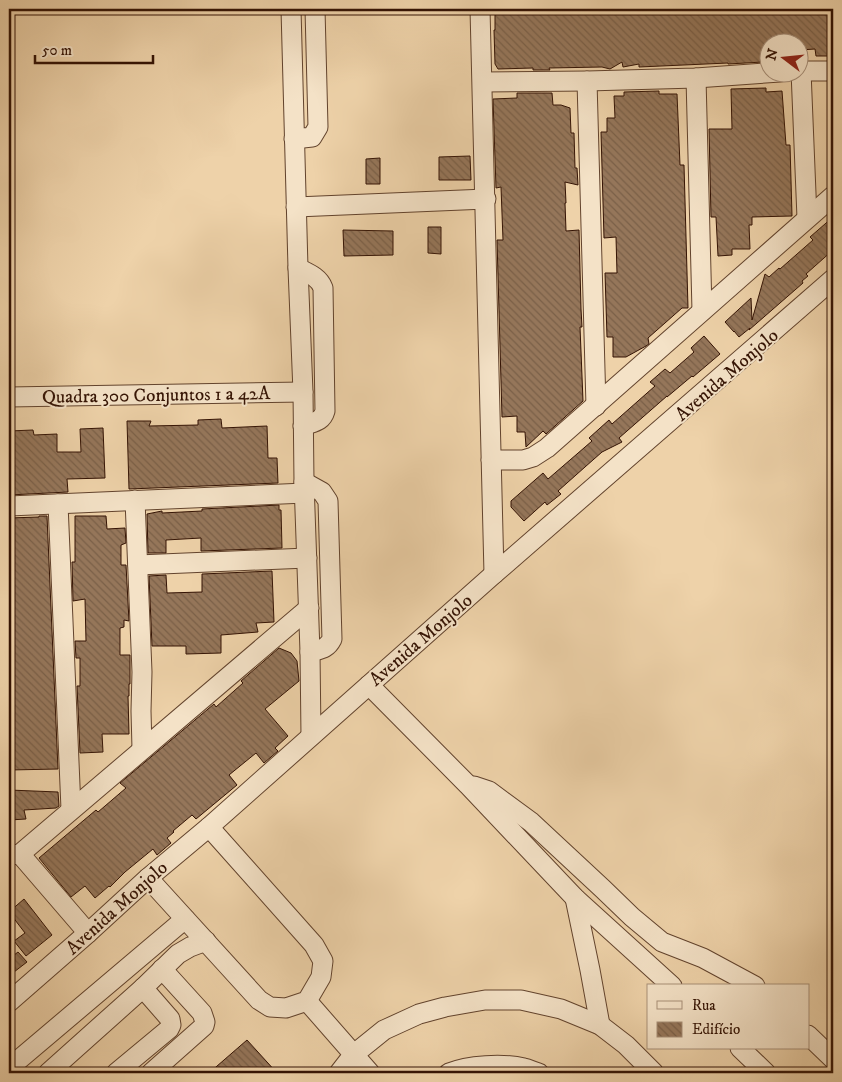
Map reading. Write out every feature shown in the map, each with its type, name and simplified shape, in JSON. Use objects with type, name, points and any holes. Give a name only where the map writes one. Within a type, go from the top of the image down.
[{"type":"street","points":[[291,9],[312,736]]},
{"type":"street","points":[[294,139],[312,137],[318,127],[315,9]]},
{"type":"street","points":[[480,9],[494,574]]},
{"type":"street","points":[[810,71],[833,71]]},
{"type":"street","points":[[483,82],[696,78],[760,73]]},
{"type":"street","points":[[696,78],[702,311]]},
{"type":"street","points":[[587,81],[596,406]]},
{"type":"street","points":[[801,82],[807,218]]},
{"type":"street","points":[[491,460],[523,460],[534,457],[547,448],[833,196]]},
{"type":"street","points":[[296,207],[486,199]]},
{"type":"street","points":[[298,268],[316,277],[323,288],[325,411],[320,420],[303,426]]},
{"type":"street","name":"Avenida Monjolo","points":[[9,1002],[494,574],[833,279]]},
{"type":"street","name":"Quadra 300 Conjuntos 1 a 42A","points":[[9,397],[303,392]]},
{"type":"street","points":[[9,506],[134,500],[305,488],[322,492],[328,501],[332,639],[326,647],[310,652]]},
{"type":"street","points":[[134,500],[142,672],[142,749]]},
{"type":"street","points":[[58,504],[71,810]]},
{"type":"street","points":[[138,566],[307,558]]},
{"type":"street","points":[[88,932],[14,855],[71,810],[309,608]]},
{"type":"street","points":[[369,685],[468,785],[575,898],[670,984]]},
{"type":"street","points":[[468,785],[489,791],[531,822],[632,917],[662,942],[703,958],[751,984]]},
{"type":"street","points":[[148,878],[260,1000],[270,1008],[286,1008],[307,1001],[321,977],[323,961],[314,944],[209,827]]},
{"type":"street","points":[[575,898],[600,1025]]},
{"type":"street","points":[[9,1068],[185,918]]},
{"type":"street","points":[[48,1073],[178,954],[190,946],[206,941]]},
{"type":"street","points":[[151,1073],[204,1026],[205,1022],[202,1013],[162,969]]},
{"type":"street","points":[[116,1073],[169,1029],[170,1019],[143,988]]},
{"type":"street","points":[[339,1073],[353,1055],[384,1030],[419,1014],[485,1000],[521,1000],[561,1009],[600,1025],[626,1045],[654,1073]]},
{"type":"street","points":[[86,1001],[105,1022]]},
{"type":"street","points":[[307,1001],[370,1073]]},
{"type":"street","points":[[810,1037],[833,1059]]},
{"type":"street","points":[[742,1050],[766,1073]]},
{"type":"street","points":[[449,1073],[455,1070],[489,1065],[523,1068],[539,1073]]},
{"type":"building","points":[[495,9],[833,9],[833,30],[830,30],[831,56],[816,56],[815,49],[810,49],[810,32],[760,32],[760,62],[639,67],[639,64],[623,67],[622,62],[610,69],[602,67],[549,68],[550,70],[533,70],[533,68],[498,69],[495,64]]},
{"type":"building","points":[[766,88],[766,92],[782,91],[786,145],[790,145],[792,216],[752,217],[752,225],[749,225],[750,249],[732,249],[732,255],[718,256],[716,217],[711,217],[709,129],[732,129],[731,89]]},
{"type":"building","points":[[659,91],[659,94],[677,94],[680,165],[684,165],[688,308],[682,308],[648,338],[649,344],[646,346],[626,357],[613,357],[613,337],[607,337],[605,273],[617,273],[616,237],[604,238],[601,132],[607,132],[607,118],[615,118],[614,96],[624,96],[624,92]]},
{"type":"building","points":[[517,93],[552,93],[553,105],[570,108],[571,133],[574,133],[575,168],[577,168],[578,185],[565,182],[566,231],[579,230],[582,327],[580,327],[583,401],[546,434],[543,431],[526,447],[525,432],[517,432],[517,416],[502,417],[497,240],[503,240],[501,187],[496,188],[493,99],[517,98]]},
{"type":"building","points":[[470,156],[471,180],[439,180],[439,157]]},
{"type":"building","points":[[380,158],[380,184],[366,184],[366,159]]},
{"type":"building","points":[[833,217],[833,250],[806,274],[808,276],[802,281],[803,283],[739,337],[725,322],[751,298],[752,320],[765,274],[769,277],[780,269],[813,240],[810,237]]},
{"type":"building","points":[[428,227],[441,227],[441,254],[428,253]]},
{"type":"building","points":[[343,230],[393,231],[393,255],[344,256]]},
{"type":"building","points":[[704,336],[720,354],[667,396],[619,438],[622,442],[602,452],[558,491],[561,494],[547,505],[545,502],[524,521],[511,507],[511,501],[543,473],[548,479],[592,441],[589,438],[609,420],[612,424],[655,386],[650,382],[665,369],[670,373],[694,352],[691,348]]},
{"type":"building","points":[[221,419],[222,428],[267,426],[268,458],[277,458],[278,483],[129,489],[127,421],[151,421],[149,426],[198,425],[198,420]]},
{"type":"building","points":[[103,428],[105,478],[67,479],[68,492],[9,495],[9,431],[33,430],[34,435],[57,434],[57,452],[81,452],[80,429]]},
{"type":"building","points":[[279,505],[279,510],[281,510],[282,548],[201,551],[201,538],[166,540],[166,553],[148,553],[147,514],[162,511],[162,513],[202,511],[202,509]]},
{"type":"building","points":[[47,516],[58,769],[9,770],[9,518]]},
{"type":"building","points":[[75,516],[106,516],[107,529],[125,528],[126,543],[121,545],[121,565],[126,565],[129,621],[124,620],[124,627],[120,628],[120,655],[130,655],[129,734],[102,734],[103,752],[80,753],[77,686],[80,686],[80,658],[76,658],[75,641],[86,641],[85,599],[73,601],[72,562],[75,562]]},
{"type":"building","points":[[272,571],[274,622],[256,623],[258,632],[221,635],[221,653],[186,654],[186,646],[152,646],[149,576],[166,575],[167,593],[202,592],[202,574]]},
{"type":"building","points":[[279,648],[291,653],[297,661],[299,681],[265,709],[288,736],[275,748],[278,751],[264,763],[256,753],[229,775],[237,785],[196,819],[192,815],[173,831],[167,838],[171,843],[157,855],[153,849],[95,898],[85,886],[71,897],[39,858],[96,810],[98,812],[126,788],[120,783],[214,704],[216,707],[243,683],[241,681]]},
{"type":"building","points":[[9,790],[58,792],[59,806],[56,808],[24,810],[26,819],[9,820]]},
{"type":"building","points":[[24,899],[52,935],[26,956],[14,941],[25,933],[9,912]]},
{"type":"building","points":[[18,952],[27,962],[14,972],[9,965],[9,959]]},
{"type":"building","points":[[247,1040],[277,1073],[209,1073]]}]
